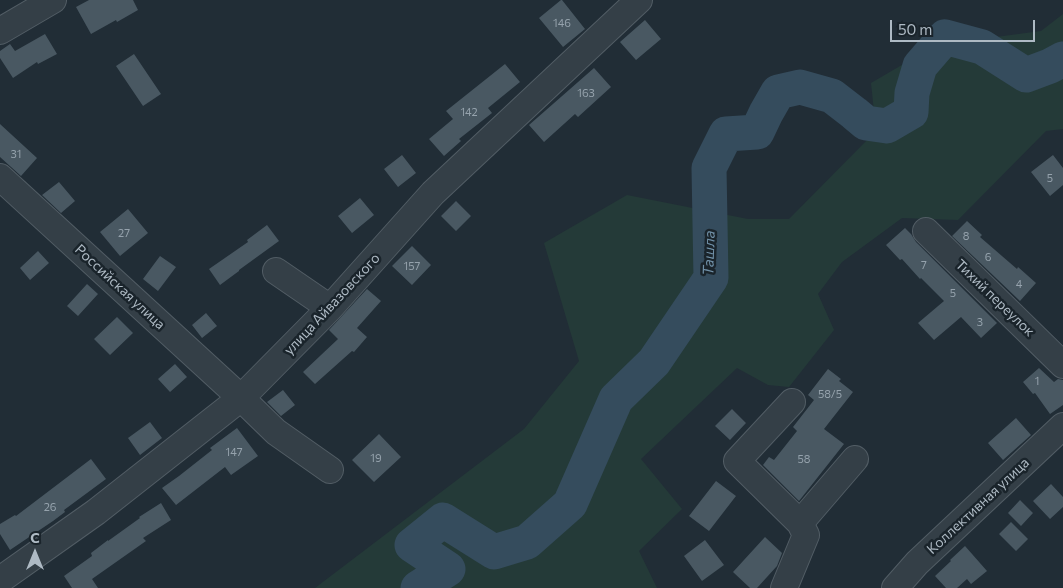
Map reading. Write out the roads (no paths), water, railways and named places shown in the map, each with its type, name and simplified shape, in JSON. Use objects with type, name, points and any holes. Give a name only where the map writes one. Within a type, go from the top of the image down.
[{"type":"street","points":[[0,31],[53,0]]},
{"type":"street","name":"улица Айвазовского","points":[[0,580],[96,512],[241,398],[330,308],[433,193],[639,0]]},
{"type":"street","name":"Российская улица","points":[[0,177],[276,432],[330,470]]},
{"type":"street","name":"Тихий переулок","points":[[926,231],[1063,364]]},
{"type":"street","points":[[276,271],[330,308]]},
{"type":"street","points":[[784,588],[806,535],[800,523],[737,461],[792,402]]},
{"type":"street","name":"Коллективная улица","points":[[895,588],[917,564],[1063,426]]},
{"type":"street","points":[[800,523],[854,459]]},
{"type":"waterway","name":"Ташла","points":[[418,588],[448,569],[412,545],[443,520],[494,552],[527,542],[570,504],[616,399],[654,362],[711,278],[709,168],[726,134],[757,132],[778,92],[800,87],[832,96],[866,123],[887,126],[911,112],[912,93],[920,66],[945,37],[982,47],[1026,75],[1063,59]]}]
